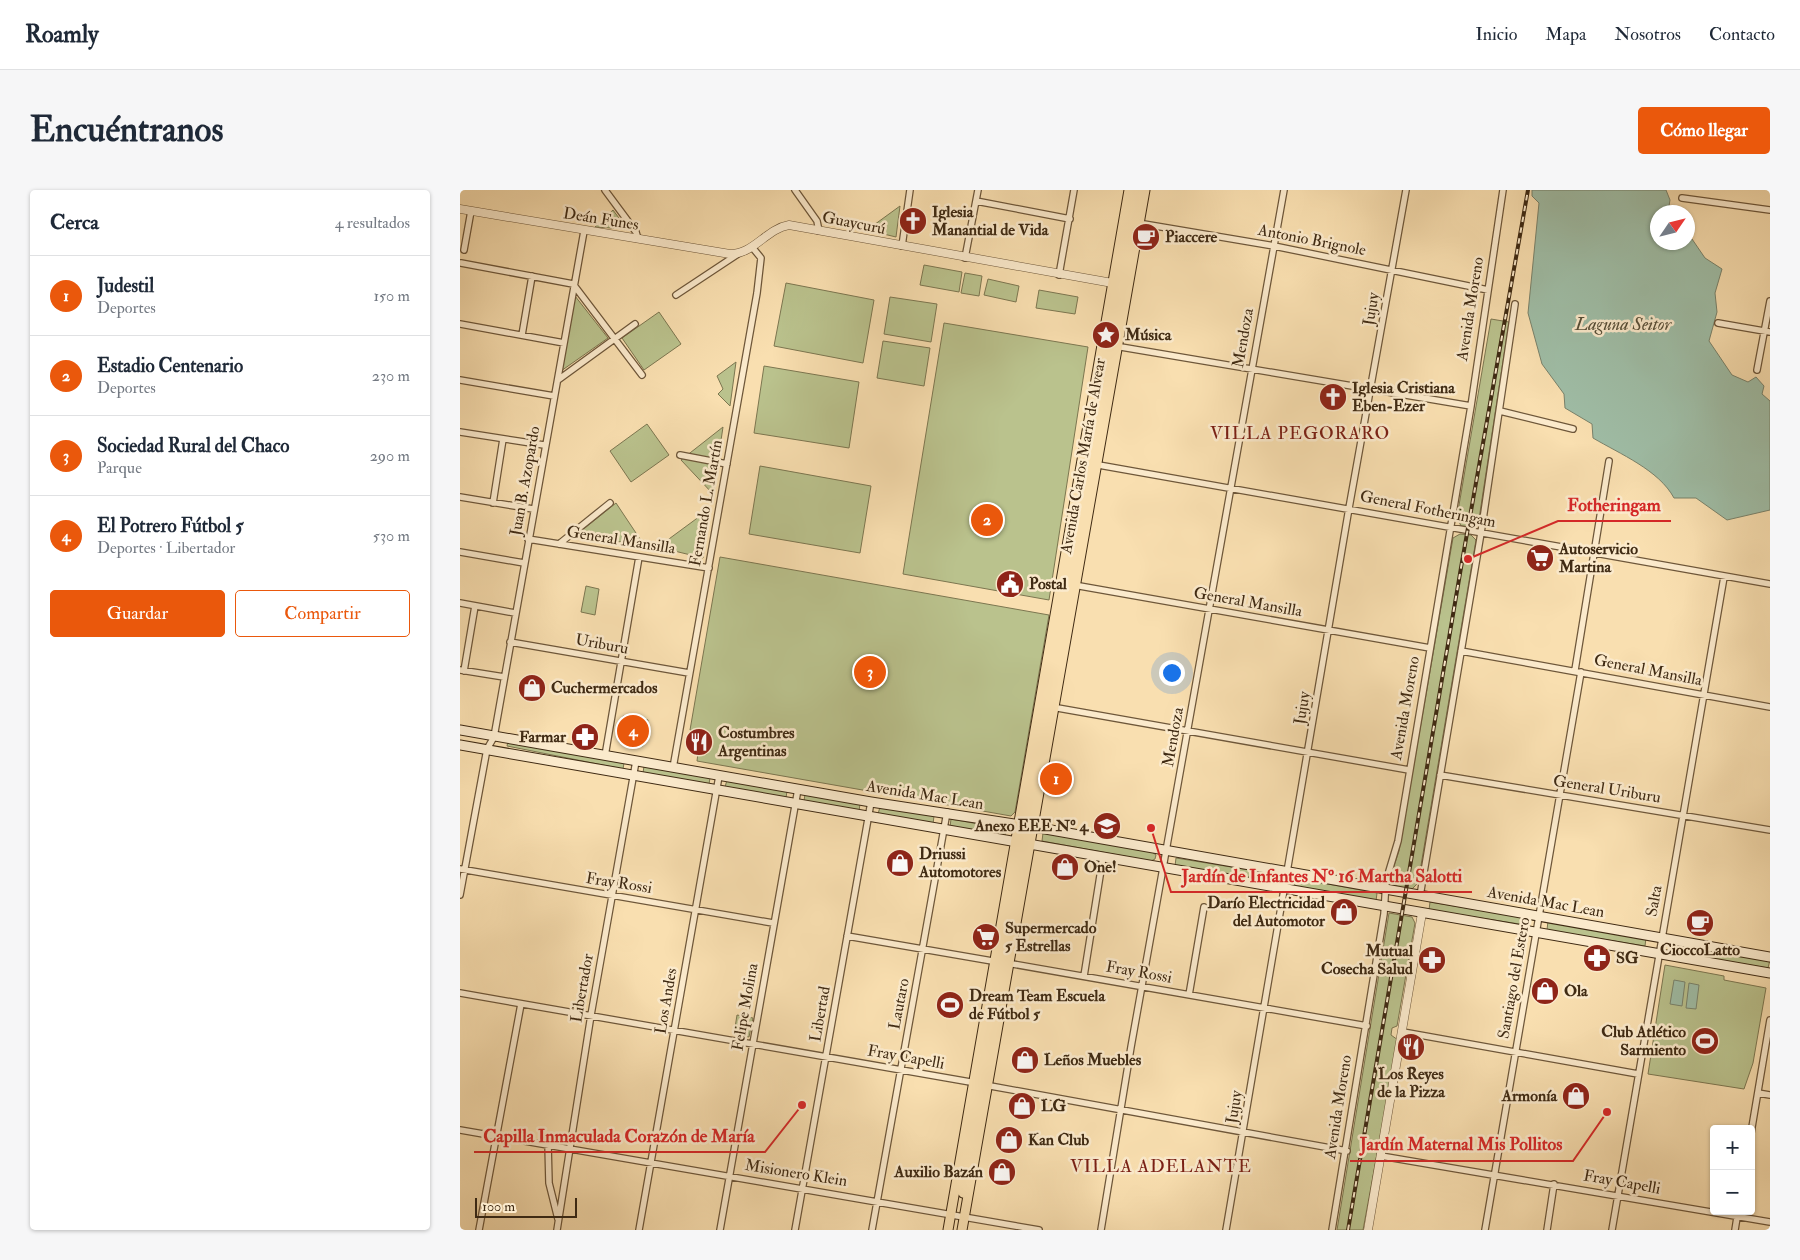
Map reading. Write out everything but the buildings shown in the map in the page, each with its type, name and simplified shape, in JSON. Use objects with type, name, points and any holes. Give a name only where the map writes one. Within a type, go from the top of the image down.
[{"type":"main road","name":"Avenida Carlos María de Alvear","points":[[956,1230],[1110,344],[1129,190]]},
{"type":"main road","name":"Avenida Carlos María de Alvear","points":[[1047,706],[1110,344],[1135,223],[1136,190]]},
{"type":"main road","name":"Avenida Carlos María de Alvear","points":[[1116,284],[1145,190]]},
{"type":"main road","name":"Avenida Mac Lean","points":[[460,730],[494,737],[504,736],[605,756],[871,802],[947,812],[1770,957]]},
{"type":"main road","name":"Avenida Mac Lean","points":[[460,745],[1770,973]]},
{"type":"main road","points":[[1420,896],[1422,913]]},
{"type":"main road","name":"Avenida Carlos María de Alvear","points":[[948,1230],[958,1216]]},
{"type":"main road","name":"Avenida Carlos María de Alvear","points":[[958,1216],[962,1230]]},
{"type":"street","points":[[605,190],[636,232],[638,239]]},
{"type":"street","points":[[795,190],[817,221],[819,231]]},
{"type":"street","points":[[902,246],[910,190]]},
{"type":"street","points":[[965,258],[978,190]]},
{"type":"street","points":[[1059,275],[1074,190]]},
{"type":"street","name":"Mendoza","points":[[1101,1230],[1142,987],[1284,190]]},
{"type":"street","name":"Jujuy","points":[[1226,1230],[1309,752],[1349,508],[1406,190]]},
{"type":"street","name":"Avenida Moreno","points":[[1332,1230],[1367,1026],[1384,914],[1384,889],[1398,841],[1471,406],[1504,190]]},
{"type":"street","points":[[1682,198],[1770,210]]},
{"type":"street","points":[[976,201],[1070,219]]},
{"type":"street","name":"Deán Funes","points":[[460,209],[584,231],[738,254]]},
{"type":"street","points":[[464,250],[471,211]]},
{"type":"street","name":"Antonio Brignole","points":[[1135,223],[1274,246],[1488,290]]},
{"type":"street","name":"Guaycurú","points":[[738,254],[783,226],[789,225],[1116,284]]},
{"type":"street","name":"Juan B. Azopardo","points":[[494,737],[544,446],[558,380],[573,284],[584,231]]},
{"type":"street","name":"Fernando L. Martín","points":[[672,768],[688,673],[709,568],[760,267],[761,258],[752,247]]},
{"type":"street","points":[[676,295],[738,254]]},
{"type":"street","points":[[461,263],[573,284],[642,375]]},
{"type":"street","points":[[522,335],[532,276]]},
{"type":"street","points":[[1757,370],[1767,331],[1770,301]]},
{"type":"street","points":[[1420,896],[1481,533],[1515,304]]},
{"type":"street","points":[[1718,323],[1767,331]]},
{"type":"street","points":[[460,324],[564,343]]},
{"type":"street","points":[[558,380],[635,324]]},
{"type":"street","points":[[1110,344],[1471,406]]},
{"type":"street","points":[[460,380],[554,396]]},
{"type":"street","points":[[1500,411],[1573,429]]},
{"type":"street","points":[[460,432],[544,446]]},
{"type":"street","points":[[493,503],[503,439]]},
{"type":"street","points":[[680,455],[726,464]]},
{"type":"street","name":"Santiago del Estero","points":[[1484,1230],[1540,915],[1609,462]]},
{"type":"street","name":"General Fotheringam","points":[[1089,464],[1349,508],[1451,528],[1770,584]]},
{"type":"street","points":[[460,497],[533,509]]},
{"type":"street","points":[[560,544],[610,503]]},
{"type":"street","name":"General Mansilla","points":[[528,539],[709,568]]},
{"type":"street","points":[[460,552],[524,563]]},
{"type":"street","points":[[605,756],[639,557]]},
{"type":"street","name":"Salta","points":[[1612,1230],[1724,576]]},
{"type":"street","name":"General Mansilla","points":[[1068,584],[1430,648]]},
{"type":"street","points":[[460,603],[516,613]]},
{"type":"street","points":[[475,606],[462,670],[504,677]]},
{"type":"street","name":"Uriburu","points":[[510,642],[688,673]]},
{"type":"street","name":"General Mansilla","points":[[1461,652],[1578,671],[1770,707]]},
{"type":"street","points":[[1047,706],[1410,770]]},
{"type":"street","points":[[460,895],[462,869],[487,749],[494,737]]},
{"type":"street","name":"Libertador","points":[[557,1230],[591,1015],[636,761]]},
{"type":"street","name":"General Uriburu","points":[[1440,775],[1770,830]]},
{"type":"street","name":"Los Andes","points":[[639,1230],[719,776]]},
{"type":"street","name":"Felipe Molina","points":[[720,1230],[798,789]]},
{"type":"street","name":"Libertad","points":[[795,1230],[871,802]]},
{"type":"street","name":"Lautaro","points":[[872,1230],[900,1070],[924,949],[947,812]]},
{"type":"street","points":[[1084,976],[1103,857]]},
{"type":"street","name":"Fray Rossi","points":[[462,869],[773,923]]},
{"type":"street","points":[[1189,995],[1204,907]]},
{"type":"street","points":[[1368,1230],[1422,913]]},
{"type":"street","name":"Fray Rossi","points":[[847,936],[1367,1026]]},
{"type":"street","name":"Fray Capelli","points":[[460,993],[1244,1130],[1346,1150]]},
{"type":"street","points":[[479,1230],[521,1004]]},
{"type":"street","points":[[1752,1125],[1770,1020]]},
{"type":"street","points":[[1402,1032],[1515,1054],[1638,1074]]},
{"type":"street","points":[[1758,1093],[1770,1095]]},
{"type":"street","name":"Misionero Klein","points":[[460,1130],[877,1200],[1038,1230]]},
{"type":"street","name":"Libertador","points":[[548,1144],[549,1183],[559,1221]]},
{"type":"street","name":"Fray Capelli","points":[[1381,1156],[1710,1210]]},
{"type":"street","points":[[1547,1230],[1554,1184]]},
{"type":"street","points":[[1735,1230],[1738,1215]]},
{"type":"street","name":"Fray Capelli","points":[[1742,1215],[1770,1222]]},
{"type":"green space","points":[[900,206],[896,237],[867,230]]},
{"type":"green space","points":[[613,210],[627,229],[595,227]]},
{"type":"green space","points":[[924,265],[962,272],[959,292],[920,285]]},
{"type":"green space","points":[[965,273],[982,276],[979,296],[961,293]]},
{"type":"green space","points":[[988,279],[1019,286],[1016,302],[984,295]]},
{"type":"green space","points":[[786,283],[874,300],[863,363],[774,346]]},
{"type":"green space","points":[[1039,290],[1078,297],[1075,314],[1036,308]]},
{"type":"green space","points":[[575,296],[608,338],[561,371]]},
{"type":"green space","points":[[890,297],[937,304],[931,342],[884,334]]},
{"type":"green space","points":[[659,312],[681,344],[644,370],[622,338]]},
{"type":"green space","points":[[1491,319],[1509,322],[1479,519],[1476,527],[1461,526],[1457,517]]},
{"type":"green space","points":[[944,323],[1088,347],[1049,600],[903,574]]},
{"type":"green space","points":[[883,341],[930,348],[924,386],[877,378]]},
{"type":"green space","points":[[736,362],[730,406],[718,394],[723,389],[717,376]]},
{"type":"green space","points":[[764,366],[859,382],[849,448],[754,433]]},
{"type":"green space","points":[[647,424],[669,455],[631,482],[610,451]]},
{"type":"green space","points":[[723,427],[713,494],[681,460]]},
{"type":"green space","points":[[760,466],[871,486],[860,553],[749,534]]},
{"type":"green space","points":[[616,503],[644,545],[575,536]]},
{"type":"green space","points":[[711,508],[703,558],[658,547]]},
{"type":"green space","points":[[1460,534],[1471,535],[1476,540],[1418,883],[1412,889],[1401,888],[1393,884],[1390,877],[1399,851],[1453,538]]},
{"type":"green space","points":[[720,557],[1049,615],[1015,812],[1011,816],[697,761],[698,753],[707,754],[711,734],[690,730]]},
{"type":"green space","points":[[586,586],[599,589],[595,615],[581,612]]},
{"type":"green space","points":[[623,716],[648,720],[643,746],[619,742]]},
{"type":"green space","points":[[508,741],[624,763],[623,769],[507,746]]},
{"type":"green space","points":[[644,766],[710,778],[709,784],[643,773]]},
{"type":"green space","points":[[727,780],[787,791],[786,798],[725,787]]},
{"type":"green space","points":[[805,794],[860,804],[859,811],[804,801]]},
{"type":"green space","points":[[880,807],[934,816],[933,824],[878,814]]},
{"type":"green space","points":[[951,819],[1006,829],[1005,836],[950,827]]},
{"type":"green space","points":[[1043,833],[1152,852],[1156,855],[1155,859],[1151,861],[1042,841]]},
{"type":"green space","points":[[1176,858],[1274,874],[1272,883],[1175,866]]},
{"type":"green space","points":[[1295,878],[1377,893],[1376,901],[1294,886]]},
{"type":"green space","points":[[1430,902],[1527,918],[1526,925],[1429,910]]},
{"type":"green space","points":[[1389,913],[1412,917],[1415,923],[1397,1026],[1392,1028],[1391,1035],[1398,1040],[1363,1230],[1337,1230]]},
{"type":"green space","points":[[1548,921],[1646,938],[1645,946],[1547,930]]},
{"type":"green space","points":[[1672,943],[1770,960],[1768,968],[1671,952]]},
{"type":"green space","name":"Club Atlético Sarmiento","points":[[1665,965],[1724,976],[1724,980],[1766,988],[1753,1063],[1744,1089],[1648,1074]]},
{"type":"green space","points":[[737,1015],[753,1018],[749,1037],[734,1034]]},
{"type":"water","name":"Laguna Seitor","points":[[1532,190],[1666,190],[1670,200],[1669,205],[1650,205],[1650,250],[1695,250],[1695,243],[1705,258],[1722,269],[1715,293],[1717,312],[1709,341],[1732,375],[1748,382],[1756,377],[1764,386],[1762,394],[1770,401],[1770,510],[1727,520],[1696,498],[1674,498],[1659,479],[1649,471],[1593,438],[1592,424],[1565,408],[1564,394],[1542,364],[1528,313],[1539,203],[1532,196]]},
{"type":"water","points":[[1674,980],[1685,982],[1682,1006],[1670,1004]]},
{"type":"water","points":[[1689,983],[1699,985],[1696,1009],[1686,1008]]},
{"type":"railway","points":[[1348,1230],[1463,556],[1528,190]]},
{"type":"place","name":"Iglesia Manantial de Vida","points":[[913,221]]},
{"type":"place","name":"Piaccere","points":[[1146,237]]},
{"type":"place","name":"Música","points":[[1106,335]]},
{"type":"place","name":"Iglesia Cristiana Eben-Ezer","points":[[1333,397]]},
{"type":"place","name":"Estadio Centenario","points":[[987,520]]},
{"type":"place","name":"Autoservicio Martina","points":[[1540,558]]},
{"type":"place","name":"Fotheringam","points":[[1468,559]]},
{"type":"place","name":"Postal","points":[[1010,584]]},
{"type":"place","name":"Sociedad Rural del Chaco","points":[[870,672]]},
{"type":"place","name":"Cuchermercados","points":[[532,688]]},
{"type":"place","name":"El Potrero Fútbol 5","points":[[633,731]]},
{"type":"place","name":"Farmar","points":[[585,737]]},
{"type":"place","name":"Costumbres Argentinas","points":[[699,742]]},
{"type":"place","name":"Judestil","points":[[1056,779]]},
{"type":"place","name":"Anexo EEE Nº 4","points":[[1107,826]]},
{"type":"place","name":"Jardín de Infantes Nº 16 Martha Salotti","points":[[1151,828]]},
{"type":"place","name":"Driussi Automotores","points":[[900,863]]},
{"type":"place","name":"One!","points":[[1065,867]]},
{"type":"place","name":"Darío Electricidad del Automotor","points":[[1344,912]]},
{"type":"place","name":"CioccoLatto","points":[[1700,923]]},
{"type":"place","name":"Supermercado 5 Estrellas","points":[[986,937]]},
{"type":"place","name":"SG","points":[[1597,958]]},
{"type":"place","name":"Mutual Cosecha Salud","points":[[1432,960]]},
{"type":"place","name":"Ola","points":[[1545,991]]},
{"type":"place","name":"Dream Team Escuela de Fútbol 5","points":[[950,1005]]},
{"type":"place","name":"Club Atlético Sarmiento","points":[[1705,1041]]},
{"type":"place","name":"Los Reyes de la Pizza","points":[[1411,1047]]},
{"type":"place","name":"Leños Muebles","points":[[1025,1060]]},
{"type":"place","name":"Armonía","points":[[1576,1096]]},
{"type":"place","name":"Capilla Inmaculada Corazón de María","points":[[802,1105]]},
{"type":"place","name":"LG","points":[[1022,1106]]},
{"type":"place","name":"Jardín Maternal Mis Pollitos","points":[[1607,1112]]},
{"type":"place","name":"Kan Club","points":[[1009,1140]]},
{"type":"place","name":"Auxilio Bazán","points":[[1002,1172]]},
{"type":"district","name":"VILLA PEGORARO","points":[[1300,433]]},
{"type":"district","name":"VILLA ADELANTE","points":[[1161,1166]]}]
